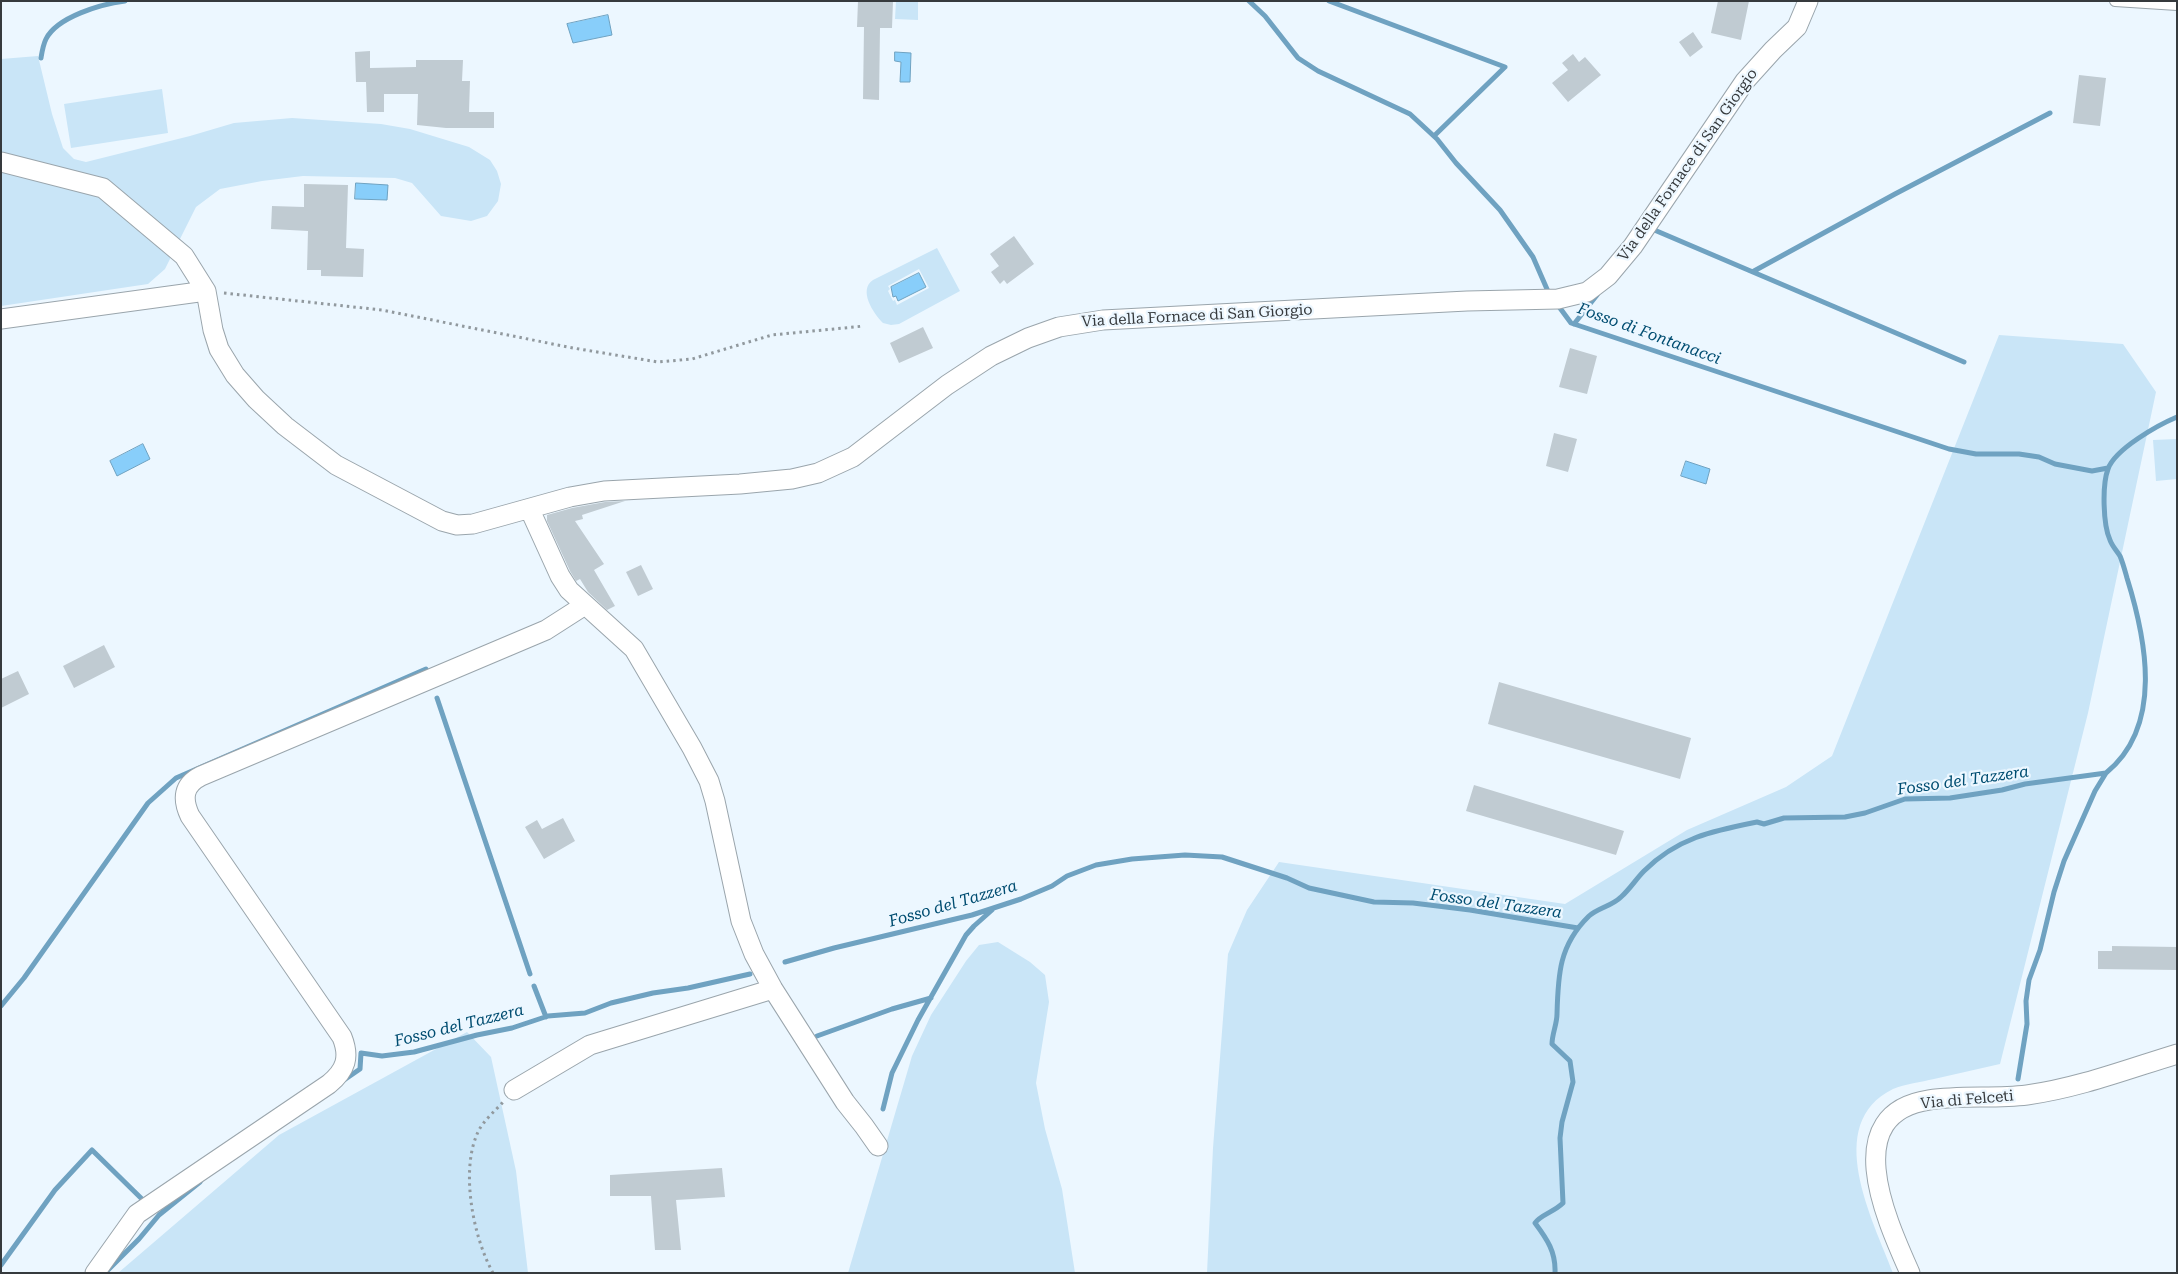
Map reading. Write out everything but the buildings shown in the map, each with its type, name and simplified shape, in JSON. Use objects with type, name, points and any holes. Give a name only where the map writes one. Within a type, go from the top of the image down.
[{"type":"street","name":"Via della Fornace di San Giorgio","points":[[206,291],[216,338],[222,354],[235,375],[256,399],[285,426],[336,465],[442,521],[457,525],[473,524],[530,510],[557,501],[604,491],[740,484],[792,479],[824,470],[853,457],[947,385],[991,356],[1028,338],[1074,324],[1103,320],[1467,301],[1558,299],[1587,292],[1608,276],[1633,246],[1745,81],[1773,50],[1797,28],[1808,1]]},
{"type":"street","points":[[1,162],[103,188],[184,256],[206,291],[1,319]]},
{"type":"street","points":[[530,510],[560,576],[573,596],[634,649],[700,762],[715,801],[746,937],[773,989],[844,1102],[878,1146]]},
{"type":"street","points":[[95,1273],[148,1206],[329,1084],[344,1070],[346,1063],[346,1046],[342,1037],[190,816],[185,801],[186,788],[201,776],[546,630],[585,606]]},
{"type":"street","points":[[514,1090],[590,1045],[773,989]]},
{"type":"street","name":"Via di Felceti","points":[[1910,1273],[1892,1234],[1877,1185],[1875,1164],[1876,1143],[1883,1128],[1895,1114],[1911,1105],[1929,1100],[2017,1096],[2046,1092],[2177,1054]]},
{"type":"lane","points":[[2115,1],[2177,5]]},
{"type":"path","points":[[206,291],[382,310],[573,348],[658,362],[692,359],[772,335],[864,326]]},
{"type":"path","points":[[493,1273],[473,1217],[470,1183],[472,1151],[479,1130],[514,1090]]},
{"type":"shaded area","points":[[896,1],[918,1],[918,20],[895,19]]},
{"type":"shaded area","points":[[38,56],[52,114],[63,148],[74,159],[86,162],[234,123],[292,118],[381,124],[410,129],[469,147],[490,160],[497,171],[501,184],[498,201],[487,216],[471,221],[441,216],[412,183],[395,178],[303,176],[220,189],[196,207],[165,269],[148,284],[1,306],[1,59]]},
{"type":"shaded area","points":[[162,89],[168,133],[71,148],[64,104]]},
{"type":"shaded area","points":[[937,248],[960,291],[899,324],[891,325],[883,323],[871,308],[867,290],[873,280]],"holes":[[[919,269],[929,288],[897,305],[888,291],[890,289],[888,286]]]},
{"type":"shaded area","points":[[1999,335],[2123,344],[2156,392],[2088,713],[2000,1064],[1893,1089],[1872,1105],[1860,1125],[1857,1149],[1859,1174],[1865,1201],[1893,1273],[1207,1273],[1213,1148],[1228,954],[1247,910],[1279,862],[1565,904],[1687,830],[1786,787],[1832,756]]},
{"type":"shaded area","points":[[2177,439],[2177,479],[2156,481],[2153,440]]},
{"type":"shaded area","points":[[998,942],[1030,962],[1045,975],[1049,1002],[1036,1083],[1045,1129],[1062,1189],[1075,1273],[848,1273],[912,1056],[931,1015],[966,961],[979,945]]},
{"type":"shaded area","points":[[467,1032],[491,1057],[516,1171],[528,1273],[118,1273],[279,1135]]},
{"type":"water","points":[[608,15],[612,35],[573,43],[567,24]]},
{"type":"water","points":[[895,52],[911,53],[910,82],[900,82],[901,62],[895,61]]},
{"type":"water","points":[[356,183],[388,185],[387,200],[355,199]]},
{"type":"water","points":[[919,273],[926,287],[898,301],[896,296],[893,297],[891,287]]},
{"type":"water","points":[[143,444],[150,459],[117,476],[110,461]]},
{"type":"water","points":[[1686,461],[1710,469],[1706,484],[1681,476]]},
{"type":"waterway","name":"Fosso di Fontanacci","points":[[41,58],[46,39],[60,24],[92,9],[125,1]]},
{"type":"waterway","name":"Fosso di Fontanacci","points":[[1249,1],[1265,16],[1298,58],[1318,71],[1410,114],[1437,139],[1456,163],[1500,210],[1533,257],[1550,296]]},
{"type":"waterway","points":[[1329,1],[1505,67],[1434,136]]},
{"type":"waterway","points":[[1754,271],[1895,194],[2050,113]]},
{"type":"waterway","points":[[1651,231],[1652,229],[1964,362]]},
{"type":"waterway","points":[[1574,324],[1597,295]]},
{"type":"waterway","name":"Fosso di Fontanacci","points":[[1557,304],[1571,323],[1949,449],[1976,454],[2019,454],[2039,457],[2055,464],[2092,471],[2108,468]]},
{"type":"waterway","name":"Fosso del Tazzera","points":[[1555,1273],[1554,1259],[1550,1246],[1535,1223],[1563,1203],[1560,1138],[1562,1122],[1573,1082],[1570,1061],[1552,1044],[1552,1040],[1557,1018],[1558,986],[1562,961],[1571,938],[1589,916],[1621,897],[1656,860],[1682,843],[1710,833],[1757,822],[1764,824],[1784,818],[1845,817],[1865,813],[1905,799],[1950,798],[2002,790],[2025,784],[2106,773],[2124,754],[2136,731],[2143,707],[2145,681],[2144,654],[2134,602],[2122,561],[2111,542],[2106,525],[2104,495],[2106,476],[2112,461],[2128,446],[2138,438],[2177,417]]},
{"type":"waterway","points":[[1,1006],[24,978],[148,803],[176,778],[426,669]]},
{"type":"waterway","points":[[437,698],[530,974]]},
{"type":"waterway","points":[[2018,1079],[2027,1024],[2026,1001],[2029,980],[2040,950],[2054,892],[2064,861],[2095,791],[2106,773]]},
{"type":"waterway","name":"Fosso del Tazzera","points":[[785,962],[834,948],[972,915],[1021,899],[1052,886],[1067,876],[1096,865],[1132,859],[1185,855],[1222,857],[1287,878],[1309,888],[1374,902],[1413,903],[1470,910],[1578,928]]},
{"type":"waterway","points":[[883,1109],[892,1073],[918,1020],[966,935],[992,910]]},
{"type":"waterway","name":"Fosso del Tazzera","points":[[344,1080],[360,1069],[361,1053],[382,1056],[414,1052],[477,1035],[512,1028],[548,1016],[585,1013],[611,1003],[653,993],[688,988],[750,974]]},
{"type":"waterway","points":[[534,986],[546,1017]]},
{"type":"waterway","points":[[817,1036],[892,1009],[931,998]]},
{"type":"waterway","points":[[1,1265],[55,1190],[92,1150],[146,1203]]},
{"type":"waterway","name":"Fosso del Tazzera","points":[[107,1271],[139,1239],[159,1215],[200,1182]]}]
